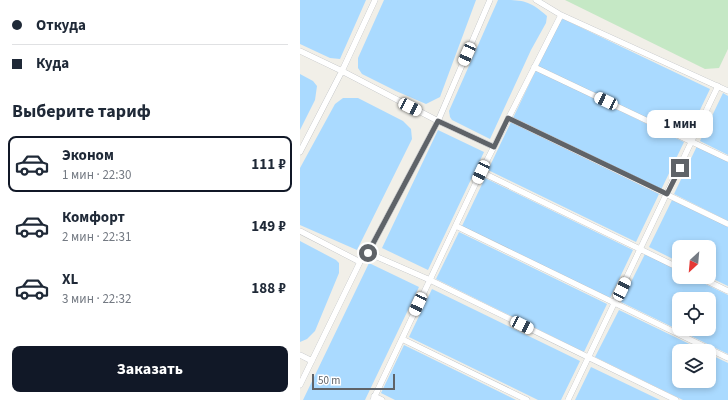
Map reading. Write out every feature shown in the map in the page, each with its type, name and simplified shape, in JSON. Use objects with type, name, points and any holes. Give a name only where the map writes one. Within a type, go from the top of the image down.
[{"type":"lane","points":[[300,152],[342,71],[375,0]]},
{"type":"lane","points":[[300,385],[360,262],[368,253],[438,121],[490,0]]},
{"type":"lane","points":[[536,0],[560,15],[728,91]]},
{"type":"lane","points":[[382,400],[373,398],[481,172],[560,15]]},
{"type":"lane","points":[[300,51],[438,121],[494,147]]},
{"type":"lane","points":[[534,67],[728,159]]},
{"type":"lane","points":[[568,400],[718,86]]},
{"type":"lane","points":[[508,118],[728,224]]},
{"type":"lane","points":[[481,172],[672,264]]},
{"type":"lane","points":[[456,226],[728,358]]},
{"type":"lane","points":[[300,231],[360,262]]},
{"type":"lane","points":[[368,253],[430,280],[676,400]]},
{"type":"lane","points":[[714,284],[728,291]]},
{"type":"lane","points":[[402,339],[527,400]]},
{"type":"lane","points":[[300,355],[312,361]]},
{"type":"green space","points":[[565,0],[728,0],[728,49],[719,68],[705,69]]},
{"type":"water","points":[[300,0],[366,0],[340,59],[330,58],[300,44]]},
{"type":"water","points":[[384,0],[476,0],[440,97],[426,104],[362,74],[358,68],[358,58]]},
{"type":"water","points":[[498,0],[525,2],[547,16],[546,23],[531,50],[490,139],[452,120],[449,111]]},
{"type":"water","points":[[561,18],[710,89],[687,137],[538,66]]},
{"type":"water","points":[[536,70],[684,142],[661,190],[513,118]]},
{"type":"water","points":[[300,74],[313,81],[317,86],[315,100],[300,130]]},
{"type":"water","points":[[723,93],[728,96],[728,155],[700,141]]},
{"type":"water","points":[[343,98],[358,98],[403,121],[411,129],[412,139],[357,250],[300,225],[300,168],[335,104]]},
{"type":"water","points":[[511,122],[659,194],[636,242],[488,170]]},
{"type":"water","points":[[438,130],[484,152],[428,270],[382,248]]},
{"type":"water","points":[[697,146],[728,161],[728,221],[674,194]]},
{"type":"water","points":[[485,178],[633,250],[610,298],[462,226]]},
{"type":"water","points":[[672,200],[728,227],[728,286],[716,280],[716,240],[672,240],[672,258],[649,247]]},
{"type":"water","points":[[459,232],[607,304],[584,352],[436,279]]},
{"type":"water","points":[[300,241],[336,260],[339,263],[339,273],[315,331],[307,339],[300,342]]},
{"type":"water","points":[[645,254],[672,268],[672,284],[705,284],[728,295],[728,354],[716,348],[716,344],[707,344],[691,336],[716,336],[716,292],[672,292],[672,327],[621,302]]},
{"type":"water","points":[[369,263],[419,287],[365,400],[303,400]]},
{"type":"water","points":[[432,289],[580,361],[561,400],[538,400],[409,337]]},
{"type":"water","points":[[619,310],[689,344],[672,344],[672,388],[716,388],[716,357],[728,363],[728,400],[683,400],[595,357]]},
{"type":"water","points":[[404,345],[516,400],[395,400],[381,393]]},
{"type":"water","points":[[591,367],[660,400],[575,400]]},
{"type":"route","points":[[368,253],[438,121],[494,147],[508,118],[667,194],[680,168]]}]
